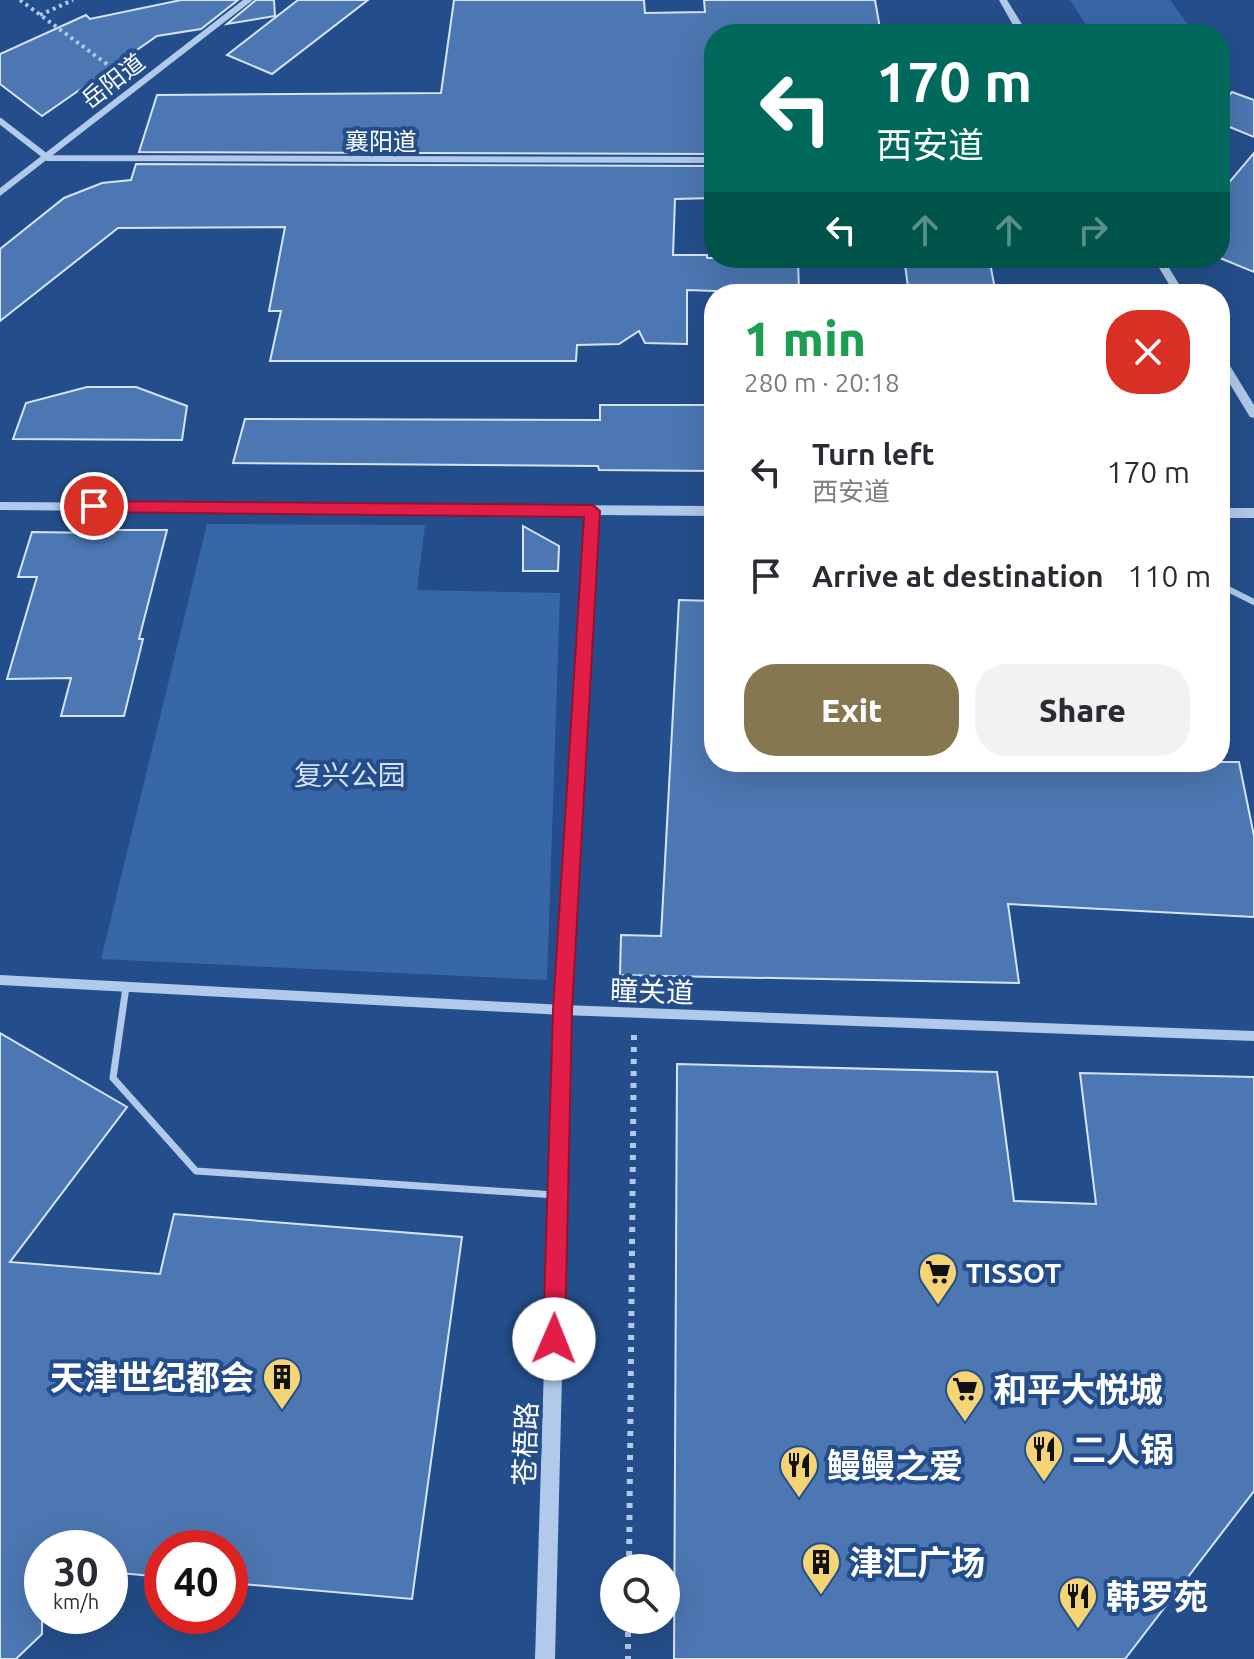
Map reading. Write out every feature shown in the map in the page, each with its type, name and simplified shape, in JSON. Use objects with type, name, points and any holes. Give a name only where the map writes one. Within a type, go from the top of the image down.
[{"type":"street","name":"岳阳道","points":[[0,193],[249,0]]},
{"type":"street","points":[[1003,0],[1017,24]]},
{"type":"street","points":[[0,121],[48,158]]},
{"type":"street","name":"襄阳道","points":[[48,158],[704,160]]},
{"type":"street","points":[[1230,375],[1254,414]]},
{"type":"street","points":[[0,506],[704,511]]},
{"type":"street","name":"苍梧路","points":[[545,1659],[563,1010],[593,511]]},
{"type":"street","points":[[1230,513],[1254,513]]},
{"type":"street","name":"瞳关道","points":[[0,980],[563,1010],[1254,1036]]},
{"type":"lane","points":[[1230,590],[1254,602]]},
{"type":"lane","points":[[126,987],[113,1078],[196,1171],[558,1195]]},
{"type":"path","points":[[20,0],[138,87]]},
{"type":"path","points":[[40,15],[73,0]]},
{"type":"path","points":[[629,1554],[635,1013]]},
{"type":"path","points":[[628,1634],[628,1659]]},
{"type":"green space","points":[[1070,0],[1170,0],[1188,24],[1086,24]]},
{"type":"green space","name":"复兴公园","points":[[207,524],[425,525],[417,590],[560,593],[547,980],[101,959]]},
{"type":"building","points":[[181,0],[238,0],[201,29],[157,36],[42,116],[0,84],[0,54],[86,15],[90,19]]},
{"type":"building","points":[[256,0],[274,0],[275,16],[227,24]]},
{"type":"building","points":[[298,0],[368,0],[272,74],[227,55]]},
{"type":"building","points":[[454,0],[644,0],[645,13],[705,12],[704,0],[875,0],[879,24],[704,24],[704,154],[139,152],[157,95],[441,93]]},
{"type":"building","points":[[1232,92],[1254,100],[1254,137],[1230,127]]},
{"type":"building","points":[[1254,153],[1254,272],[1230,262],[1230,181]]},
{"type":"building","points":[[136,164],[704,166],[704,198],[675,199],[673,255],[704,255],[704,268],[798,268],[799,284],[704,284],[704,291],[687,290],[687,344],[645,343],[639,331],[619,344],[577,345],[576,361],[270,361],[281,311],[269,311],[285,227],[118,228],[0,321],[0,249],[64,198],[102,183],[131,180]]},
{"type":"building","points":[[905,268],[991,268],[994,284],[908,284]]},
{"type":"building","points":[[87,387],[136,387],[187,406],[182,440],[13,439],[26,403]]},
{"type":"building","points":[[600,405],[704,405],[704,471],[599,470],[598,466],[233,463],[245,419],[600,420]]},
{"type":"building","points":[[523,526],[559,546],[558,571],[523,571]]},
{"type":"building","points":[[103,530],[167,530],[139,639],[143,639],[124,716],[61,716],[71,678],[7,679],[37,577],[18,577],[32,532],[102,533]]},
{"type":"building","points":[[679,600],[704,601],[704,772],[1230,772],[1230,762],[1239,762],[1254,836],[1254,917],[1008,904],[1019,983],[620,975],[621,935],[661,936]]},
{"type":"building","name":"天津世纪都会","points":[[0,1033],[127,1107],[10,1262],[160,1274],[174,1214],[462,1237],[412,1599],[248,1585],[248,1530],[144,1530],[144,1575],[128,1574],[128,1530],[24,1530],[24,1634],[42,1634],[16,1659],[0,1659]]},
{"type":"building","name":"和平大悦城","points":[[677,1064],[997,1072],[1014,1201],[1096,1204],[1080,1073],[1254,1077],[1254,1491],[1125,1659],[674,1659],[674,1634],[680,1634],[680,1554],[675,1554]]},
{"type":"place","name":"TISSOT","points":[[938,1306]]},
{"type":"place","name":"天津世纪都会","points":[[282,1411]]},
{"type":"place","name":"和平大悦城","points":[[965,1423]]},
{"type":"place","name":"二人锅","points":[[1044,1483]]},
{"type":"place","name":"鳗鳗之爱","points":[[799,1499]]},
{"type":"place","name":"津汇广场","points":[[821,1596]]},
{"type":"place","name":"韩罗苑","points":[[1078,1630]]},
{"type":"route","points":[[94,506],[593,511],[563,1010],[554,1339]]}]
